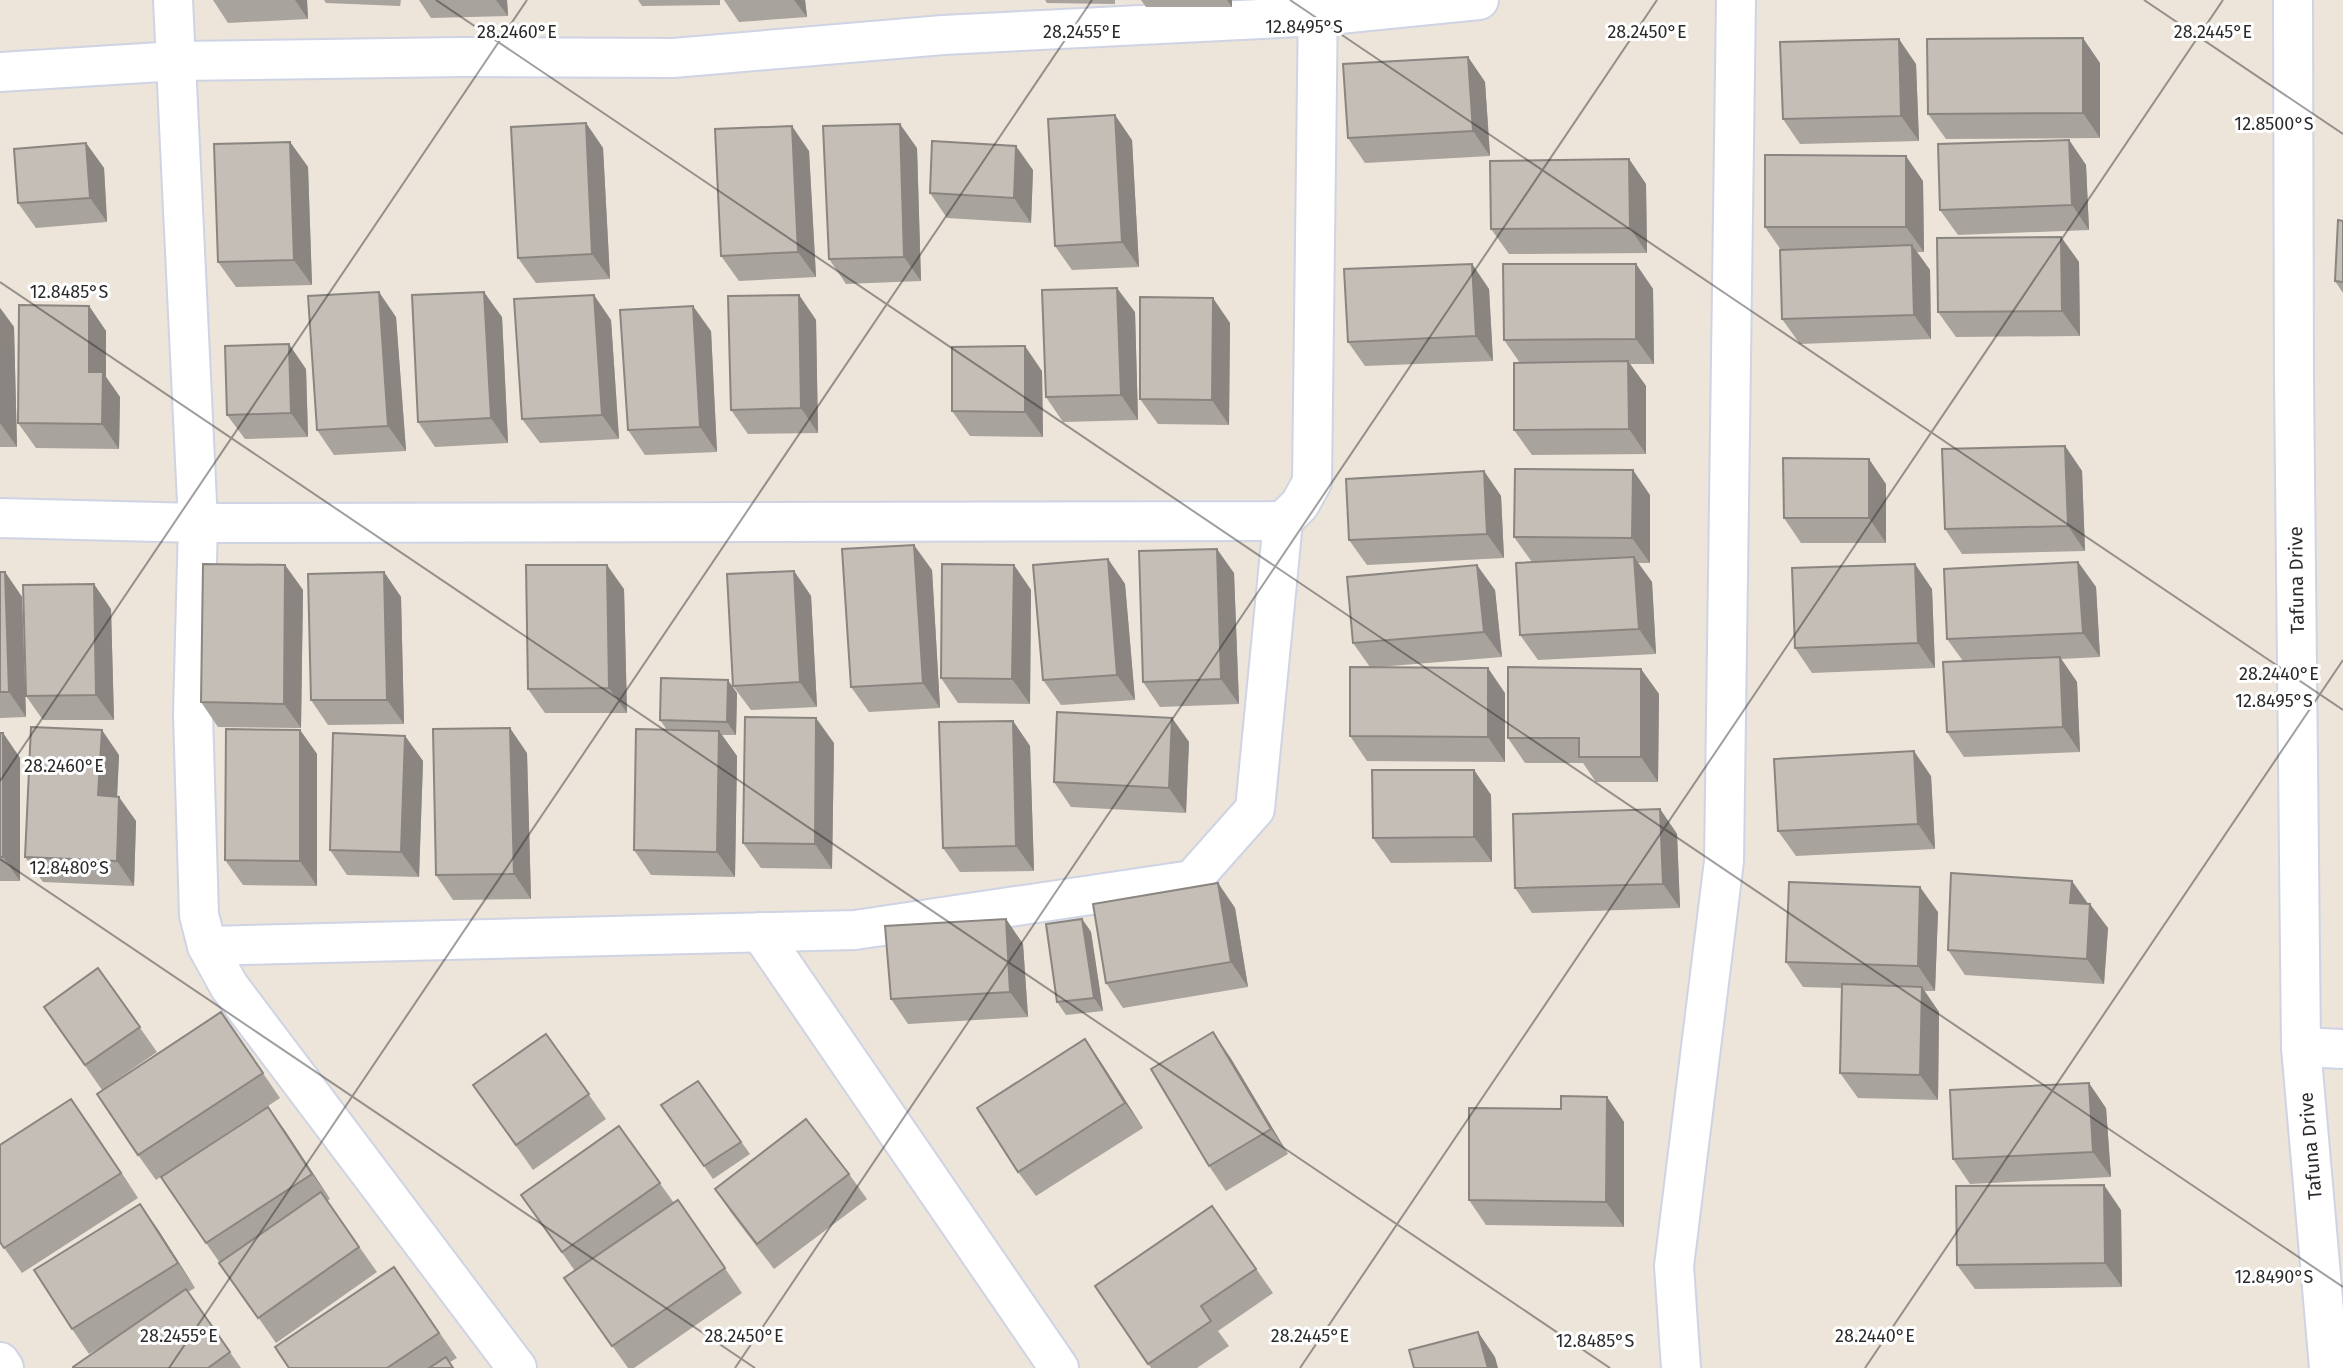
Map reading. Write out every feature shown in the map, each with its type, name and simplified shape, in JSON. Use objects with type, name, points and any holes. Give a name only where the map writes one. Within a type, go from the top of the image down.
[{"type":"street","points":[[173,0],[198,523],[193,713],[199,915],[207,946],[229,986],[517,1368]]},
{"type":"street","points":[[0,72],[177,61],[461,57],[673,58],[943,35],[1319,8],[1479,0]]},
{"type":"street","points":[[1681,1368],[1674,1266],[1724,861],[1736,0]]},
{"type":"street","name":"Tafuna Drive","points":[[2293,0],[2301,1047],[2329,1368]]},
{"type":"street","points":[[207,946],[855,930],[1192,880],[1255,809],[1283,521],[1300,504],[1312,482],[1319,8]]},
{"type":"street","points":[[0,518],[198,523],[1283,521]]},
{"type":"street","points":[[760,932],[1059,1368]]},
{"type":"street","points":[[2301,1047],[2343,1049]]},
{"type":"street","points":[[0,1363],[4,1368]]},
{"type":"building","points":[[2083,38],[2083,113],[1928,114],[1927,39]]},
{"type":"building","points":[[1899,39],[1901,116],[1783,119],[1780,42]]},
{"type":"building","points":[[1468,57],[1473,131],[1348,138],[1343,64]]},
{"type":"building","points":[[1115,115],[1122,242],[1055,246],[1048,119]]},
{"type":"building","points":[[586,123],[592,254],[518,258],[511,127]]},
{"type":"building","points":[[900,124],[904,257],[829,259],[823,126]]},
{"type":"building","points":[[792,126],[798,252],[721,256],[715,129]]},
{"type":"building","points":[[2069,140],[2072,205],[1940,210],[1938,144]]},
{"type":"building","points":[[932,141],[1016,146],[1014,198],[930,193]]},
{"type":"building","points":[[290,142],[294,260],[218,262],[214,144]]},
{"type":"building","points":[[86,143],[90,198],[18,203],[14,149]]},
{"type":"building","points":[[1765,155],[1906,156],[1906,227],[1765,227]]},
{"type":"building","points":[[1629,159],[1630,228],[1491,229],[1490,161]]},
{"type":"building","points":[[2338,220],[2343,221],[2343,282],[2335,281]]},
{"type":"building","points":[[2061,237],[2062,311],[1938,312],[1937,238]]},
{"type":"building","points":[[1912,245],[1914,315],[1782,319],[1780,250]]},
{"type":"building","points":[[1472,264],[1476,336],[1348,342],[1344,269]]},
{"type":"building","points":[[1503,264],[1636,264],[1636,339],[1504,340]]},
{"type":"building","points":[[1117,288],[1121,395],[1046,397],[1042,290]]},
{"type":"building","points":[[379,292],[388,426],[317,430],[308,296]]},
{"type":"building","points":[[484,292],[491,418],[418,422],[412,295]]},
{"type":"building","points":[[594,295],[602,415],[522,419],[514,299]]},
{"type":"building","points":[[799,295],[801,408],[731,410],[728,296]]},
{"type":"building","points":[[1140,297],[1213,298],[1212,400],[1140,399]]},
{"type":"building","points":[[19,305],[89,306],[89,372],[103,372],[102,424],[18,423]]},
{"type":"building","points":[[693,306],[700,427],[628,430],[620,310]]},
{"type":"building","points":[[289,344],[291,413],[227,415],[225,346]]},
{"type":"building","points":[[1025,346],[1025,412],[952,411],[952,347]]},
{"type":"building","points":[[1628,361],[1629,429],[1514,430],[1514,363]]},
{"type":"building","points":[[2065,446],[2068,526],[1945,529],[1942,449]]},
{"type":"building","points":[[1783,458],[1869,459],[1869,518],[1784,518]]},
{"type":"building","points":[[1515,469],[1633,470],[1632,538],[1514,537]]},
{"type":"building","points":[[1484,471],[1487,534],[1349,540],[1346,479]]},
{"type":"building","points":[[914,545],[923,683],[851,687],[842,549]]},
{"type":"building","points":[[1217,549],[1221,679],[1143,682],[1139,551]]},
{"type":"building","points":[[1634,557],[1639,629],[1520,635],[1516,563]]},
{"type":"building","points":[[1108,559],[1117,675],[1043,680],[1033,565]]},
{"type":"building","points":[[2078,562],[2083,633],[1947,639],[1944,569]]},
{"type":"building","points":[[203,564],[285,565],[284,704],[201,702]]},
{"type":"building","points":[[942,564],[1014,565],[1012,679],[941,678]]},
{"type":"building","points":[[1915,564],[1918,643],[1795,648],[1792,568]]},
{"type":"building","points":[[526,565],[607,565],[609,688],[528,689]]},
{"type":"building","points":[[1477,565],[1484,632],[1353,643],[1347,577]]},
{"type":"building","points":[[794,571],[800,682],[733,686],[727,574]]},
{"type":"building","points":[[0,572],[5,572],[9,692],[0,692]]},
{"type":"building","points":[[384,572],[387,700],[311,700],[308,574]]},
{"type":"building","points":[[94,584],[96,695],[26,696],[23,585]]},
{"type":"building","points":[[2060,657],[2063,727],[1947,732],[1943,662]]},
{"type":"building","points":[[1350,667],[1488,668],[1488,737],[1350,736]]},
{"type":"building","points":[[1508,667],[1641,669],[1641,757],[1579,757],[1579,738],[1508,738]]},
{"type":"building","points":[[661,678],[728,680],[727,722],[660,720]]},
{"type":"building","points":[[1057,712],[1172,718],[1169,788],[1054,782]]},
{"type":"building","points":[[745,717],[816,718],[815,844],[743,843]]},
{"type":"building","points":[[1013,721],[1016,846],[943,848],[939,722]]},
{"type":"building","points":[[31,727],[102,730],[98,795],[119,797],[117,861],[25,857]]},
{"type":"building","points":[[510,728],[514,874],[436,875],[433,729]]},
{"type":"building","points":[[226,729],[300,730],[300,861],[225,860]]},
{"type":"building","points":[[636,729],[719,731],[717,852],[634,850]]},
{"type":"building","points":[[0,733],[3,733],[3,857],[0,857]]},
{"type":"building","points":[[333,733],[405,736],[401,852],[330,850]]},
{"type":"building","points":[[1914,751],[1918,824],[1778,831],[1774,759]]},
{"type":"building","points":[[1372,770],[1474,770],[1474,837],[1373,838]]},
{"type":"building","points":[[1660,809],[1663,884],[1515,888],[1513,814]]},
{"type":"building","points":[[1951,873],[2072,881],[2070,903],[2090,904],[2087,959],[1948,950]]},
{"type":"building","points":[[1789,882],[1920,887],[1918,966],[1786,962]]},
{"type":"building","points":[[1218,883],[1231,962],[1106,983],[1093,904]]},
{"type":"building","points":[[1006,919],[1010,992],[891,999],[885,926]]},
{"type":"building","points":[[1082,919],[1094,998],[1057,1002],[1046,924]]},
{"type":"building","points":[[98,968],[140,1027],[85,1065],[44,1007]]},
{"type":"building","points":[[1842,984],[1922,987],[1920,1075],[1840,1073]]},
{"type":"building","points":[[221,1012],[263,1073],[138,1155],[97,1094]]},
{"type":"building","points":[[1213,1032],[1271,1129],[1209,1166],[1151,1069]]},
{"type":"building","points":[[546,1034],[589,1094],[516,1145],[473,1085]]},
{"type":"building","points":[[1085,1039],[1125,1103],[1018,1172],[977,1108]]},
{"type":"building","points":[[698,1081],[741,1142],[704,1166],[661,1105]]},
{"type":"building","points":[[2089,1083],[2093,1152],[1953,1159],[1950,1090]]},
{"type":"building","points":[[1561,1096],[1607,1097],[1606,1202],[1469,1200],[1469,1108],[1561,1109]]},
{"type":"building","points":[[71,1099],[121,1173],[4,1248],[0,1242],[0,1145]]},
{"type":"building","points":[[268,1107],[312,1174],[206,1243],[161,1177]]},
{"type":"building","points":[[806,1119],[849,1174],[757,1244],[715,1189]]},
{"type":"building","points":[[619,1126],[660,1183],[562,1252],[521,1195]]},
{"type":"building","points":[[2104,1185],[2105,1263],[1957,1265],[1956,1186]]},
{"type":"building","points":[[321,1192],[359,1247],[258,1318],[219,1263]]},
{"type":"building","points":[[678,1200],[725,1268],[612,1346],[564,1278]]},
{"type":"building","points":[[140,1204],[178,1263],[72,1329],[34,1270]]},
{"type":"building","points":[[1212,1206],[1256,1269],[1201,1306],[1211,1321],[1148,1364],[1095,1286]]},
{"type":"building","points":[[394,1267],[439,1333],[387,1368],[289,1368],[275,1347]]},
{"type":"building","points":[[186,1289],[230,1352],[208,1368],[73,1368],[73,1367]]},
{"type":"building","points":[[1478,1332],[1488,1368],[1414,1368],[1409,1350]]},
{"type":"building","points":[[446,1357],[453,1368],[429,1368]]}]
